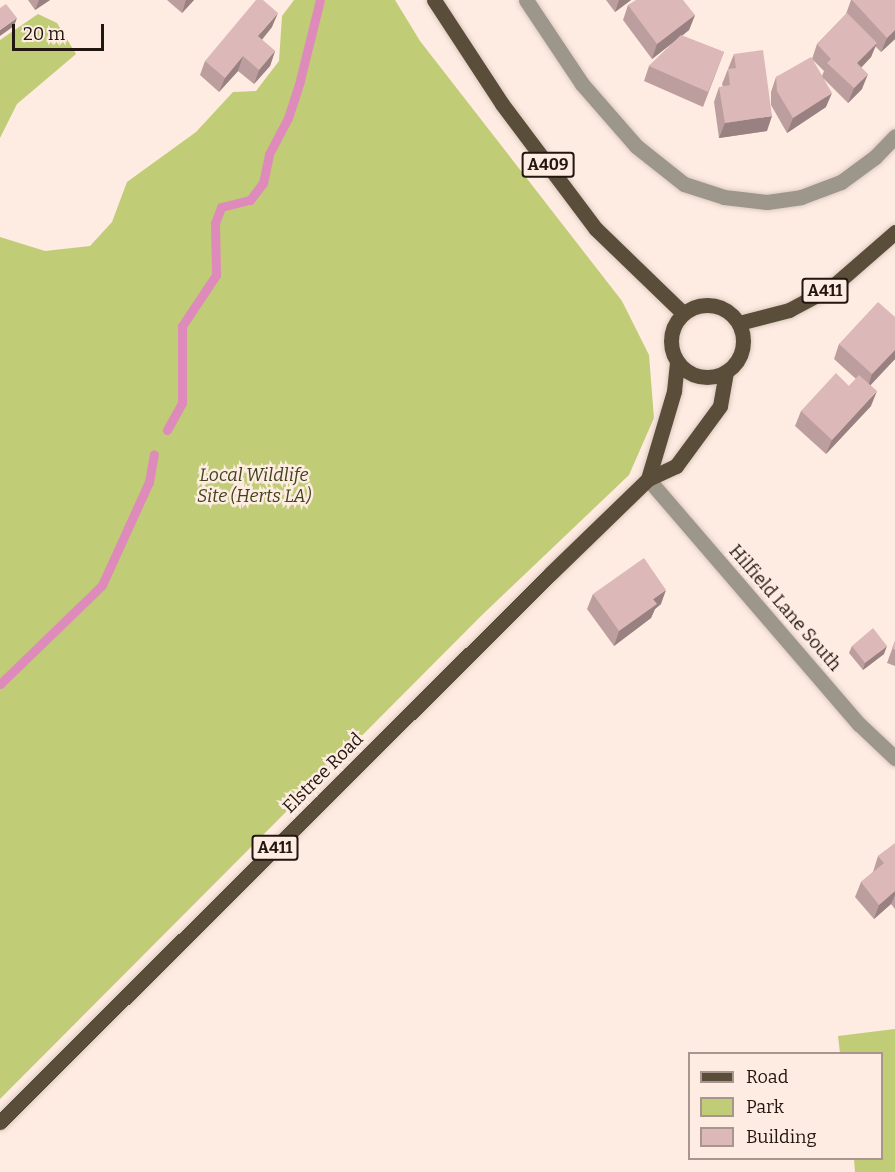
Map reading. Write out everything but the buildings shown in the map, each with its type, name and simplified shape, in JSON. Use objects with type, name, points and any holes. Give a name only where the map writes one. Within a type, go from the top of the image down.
[{"type":"main road","name":"A409","points":[[434,0],[502,104],[596,229],[683,313]]},
{"type":"main road","name":"A411","points":[[739,322],[789,310],[832,287],[863,264],[895,232]]},
{"type":"main road","points":[[683,313],[694,307],[712,304],[724,309],[739,322]]},
{"type":"main road","name":"Elstree Road","points":[[648,479],[674,391],[677,362],[671,337],[683,313]]},
{"type":"main road","name":"Elstree Road","points":[[0,1122],[648,479],[676,466],[720,406],[726,372],[741,352],[743,334],[739,322]]},
{"type":"main road","points":[[677,362],[702,377],[726,372]]},
{"type":"street","points":[[526,0],[582,84],[636,146],[684,184],[724,197],[756,201],[801,197],[841,182],[895,136]]},
{"type":"street","name":"Hilfield Lane South","points":[[648,479],[859,724],[895,758]]},
{"type":"green space","name":"Local Wildlife Site (Herts LA)","points":[[294,0],[395,0],[420,41],[622,301],[649,355],[654,418],[629,475],[481,616],[0,1099],[0,237],[45,251],[90,246],[112,222],[127,182],[196,132],[233,92],[256,91],[279,61],[282,16]]},
{"type":"green space","points":[[38,14],[57,23],[76,54],[17,104],[0,138],[0,40]]},
{"type":"green space","points":[[895,1029],[895,1172],[855,1172],[854,1160],[883,1160],[883,1052],[840,1052],[838,1036]]},
{"type":"waterway","points":[[167,430],[182,403],[182,326],[216,275],[215,223],[221,207],[250,200],[263,183],[269,154],[288,118],[300,80],[320,0]]},
{"type":"waterway","points":[[0,684],[102,585],[149,482],[154,454]]}]
